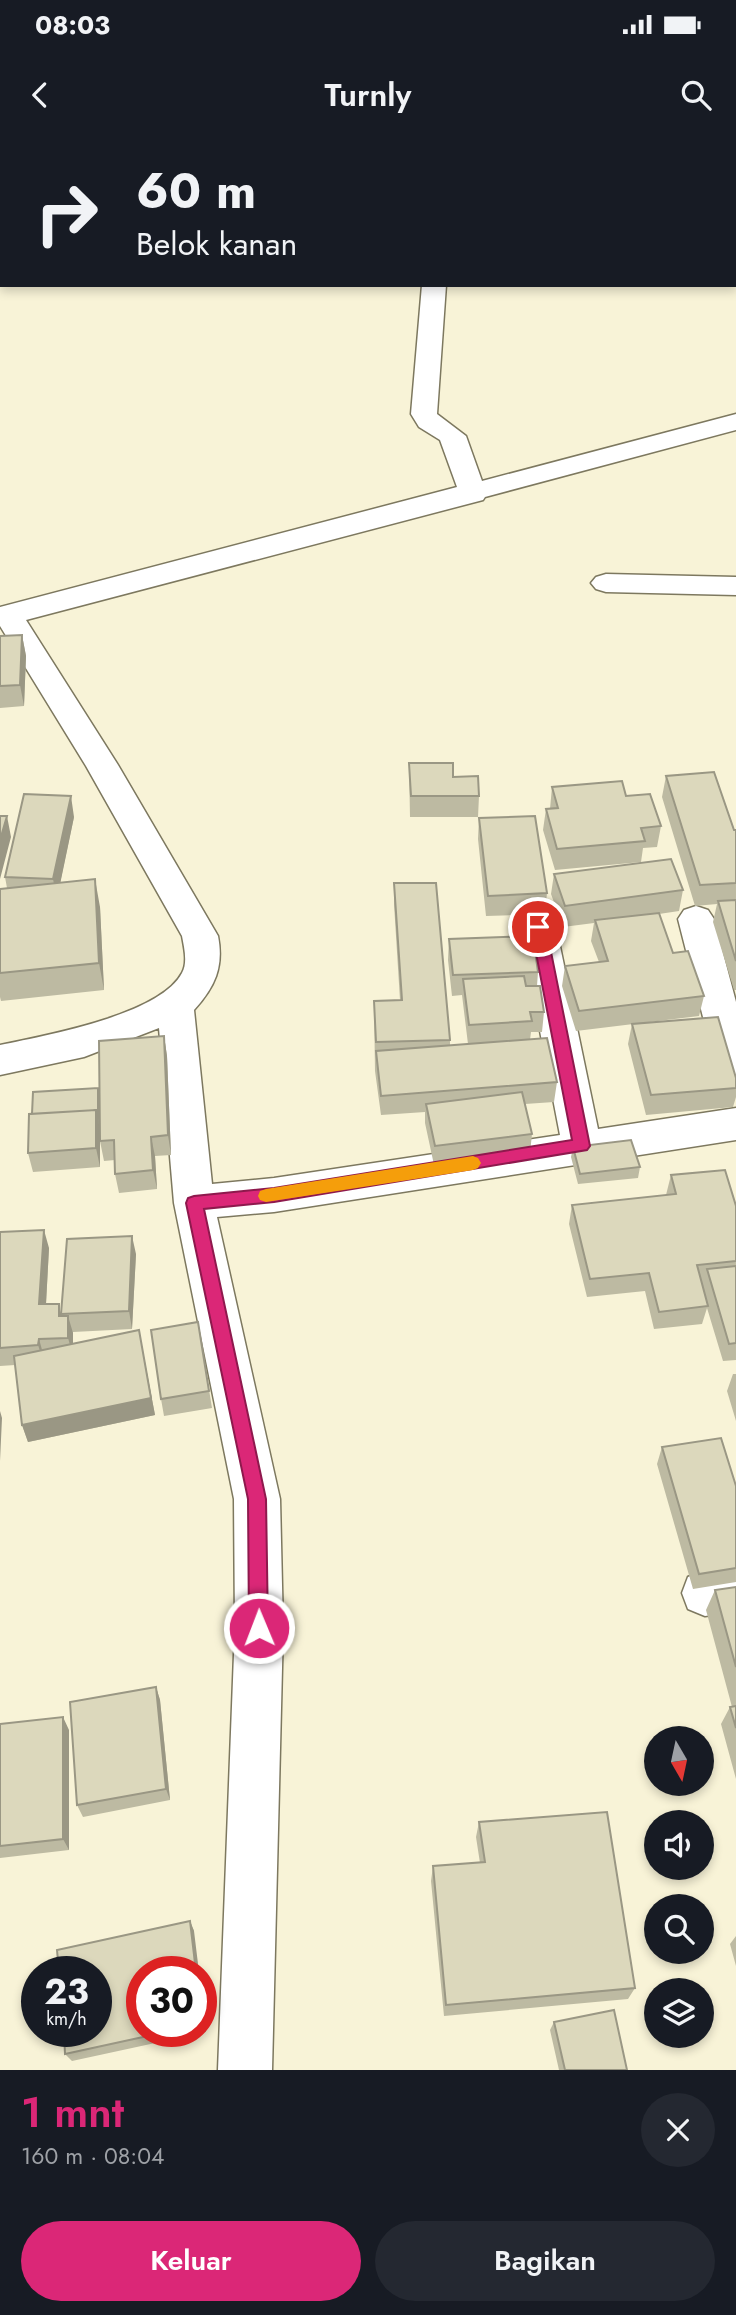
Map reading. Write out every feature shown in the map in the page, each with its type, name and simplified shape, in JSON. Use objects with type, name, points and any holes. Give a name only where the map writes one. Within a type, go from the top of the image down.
[{"type":"street","points":[[434,287],[424,414],[441,429],[471,494]]},
{"type":"street","points":[[0,1060],[84,1042],[175,1006],[201,978],[204,956],[200,936],[102,765],[4,616],[736,422]]},
{"type":"street","points":[[606,583],[736,586]]},
{"type":"street","points":[[696,919],[736,1072]]},
{"type":"street","points":[[538,927],[582,1146]]},
{"type":"street","points":[[175,1006],[194,1203],[257,1499],[259,1628],[245,2070]]},
{"type":"street","points":[[194,1203],[274,1195],[736,1124]]},
{"type":"building","points":[[22,635],[20,685],[0,686],[0,636]]},
{"type":"building","points":[[409,763],[453,763],[453,777],[478,776],[479,796],[411,796]]},
{"type":"building","points":[[714,772],[736,830],[736,883],[700,885],[666,776]]},
{"type":"building","points":[[622,781],[626,796],[650,794],[661,826],[641,828],[645,841],[557,849],[546,809],[558,808],[552,787]]},
{"type":"building","points":[[24,794],[71,796],[53,879],[5,877]]},
{"type":"building","points":[[0,816],[7,816],[0,840]]},
{"type":"building","points":[[535,816],[547,893],[488,896],[479,818]]},
{"type":"building","points":[[671,859],[683,890],[565,906],[554,874]]},
{"type":"building","points":[[95,879],[99,963],[0,973],[0,889]]},
{"type":"building","points":[[394,883],[436,883],[450,1040],[376,1042],[374,1001],[402,1000]]},
{"type":"building","points":[[736,900],[736,961],[718,901]]},
{"type":"building","points":[[659,913],[673,953],[688,951],[704,996],[579,1011],[565,966],[608,961],[595,920]]},
{"type":"building","points":[[533,936],[538,972],[453,975],[449,939]]},
{"type":"building","points":[[524,976],[526,986],[540,986],[544,1012],[530,1012],[532,1021],[469,1025],[463,979]]},
{"type":"building","points":[[718,1017],[736,1078],[736,1088],[651,1095],[632,1024]]},
{"type":"building","points":[[164,1036],[168,1135],[151,1137],[153,1170],[115,1174],[114,1140],[100,1141],[99,1041]]},
{"type":"building","points":[[547,1038],[557,1082],[381,1096],[376,1051]]},
{"type":"building","points":[[98,1088],[98,1119],[96,1110],[32,1114],[33,1092]]},
{"type":"building","points":[[522,1092],[532,1134],[435,1146],[426,1104]]},
{"type":"building","points":[[96,1110],[96,1148],[28,1153],[29,1114]]},
{"type":"building","points":[[631,1140],[640,1167],[580,1174],[573,1147]]},
{"type":"building","points":[[725,1170],[736,1206],[736,1261],[697,1265],[708,1306],[659,1312],[649,1273],[590,1279],[572,1205],[676,1194],[671,1175]]},
{"type":"building","points":[[44,1230],[39,1304],[59,1304],[59,1316],[68,1316],[68,1338],[39,1339],[38,1345],[0,1348],[0,1232]]},
{"type":"building","points":[[132,1236],[129,1311],[61,1314],[67,1239]]},
{"type":"building","points":[[736,1266],[736,1343],[729,1344],[707,1269]]},
{"type":"building","points":[[198,1322],[209,1391],[161,1399],[151,1330]]},
{"type":"building","points":[[139,1330],[151,1398],[22,1425],[14,1356]]},
{"type":"building","points":[[721,1438],[736,1486],[736,1568],[699,1574],[662,1447]]},
{"type":"building","points":[[736,1587],[736,1667],[715,1590]]},
{"type":"building","points":[[156,1687],[166,1789],[77,1805],[70,1702]]},
{"type":"building","points":[[736,1706],[736,1728],[730,1707]]},
{"type":"building","points":[[63,1717],[63,1839],[0,1846],[0,1724]]},
{"type":"building","points":[[607,1812],[635,1988],[446,2005],[433,1866],[485,1862],[479,1822]]},
{"type":"building","points":[[190,1921],[194,1956],[126,1956],[126,2041],[112,2044],[112,1956],[58,1956],[57,1950]]},
{"type":"building","points":[[614,2010],[627,2070],[565,2070],[554,2022]]},
{"type":"building","points":[[65,2047],[97,2047],[65,2054]]},
{"type":"slow traffic","points":[[266,1196],[473,1163]]},
{"type":"route","points":[[259,1628],[257,1499],[194,1203],[274,1195],[582,1146],[538,927]]}]
